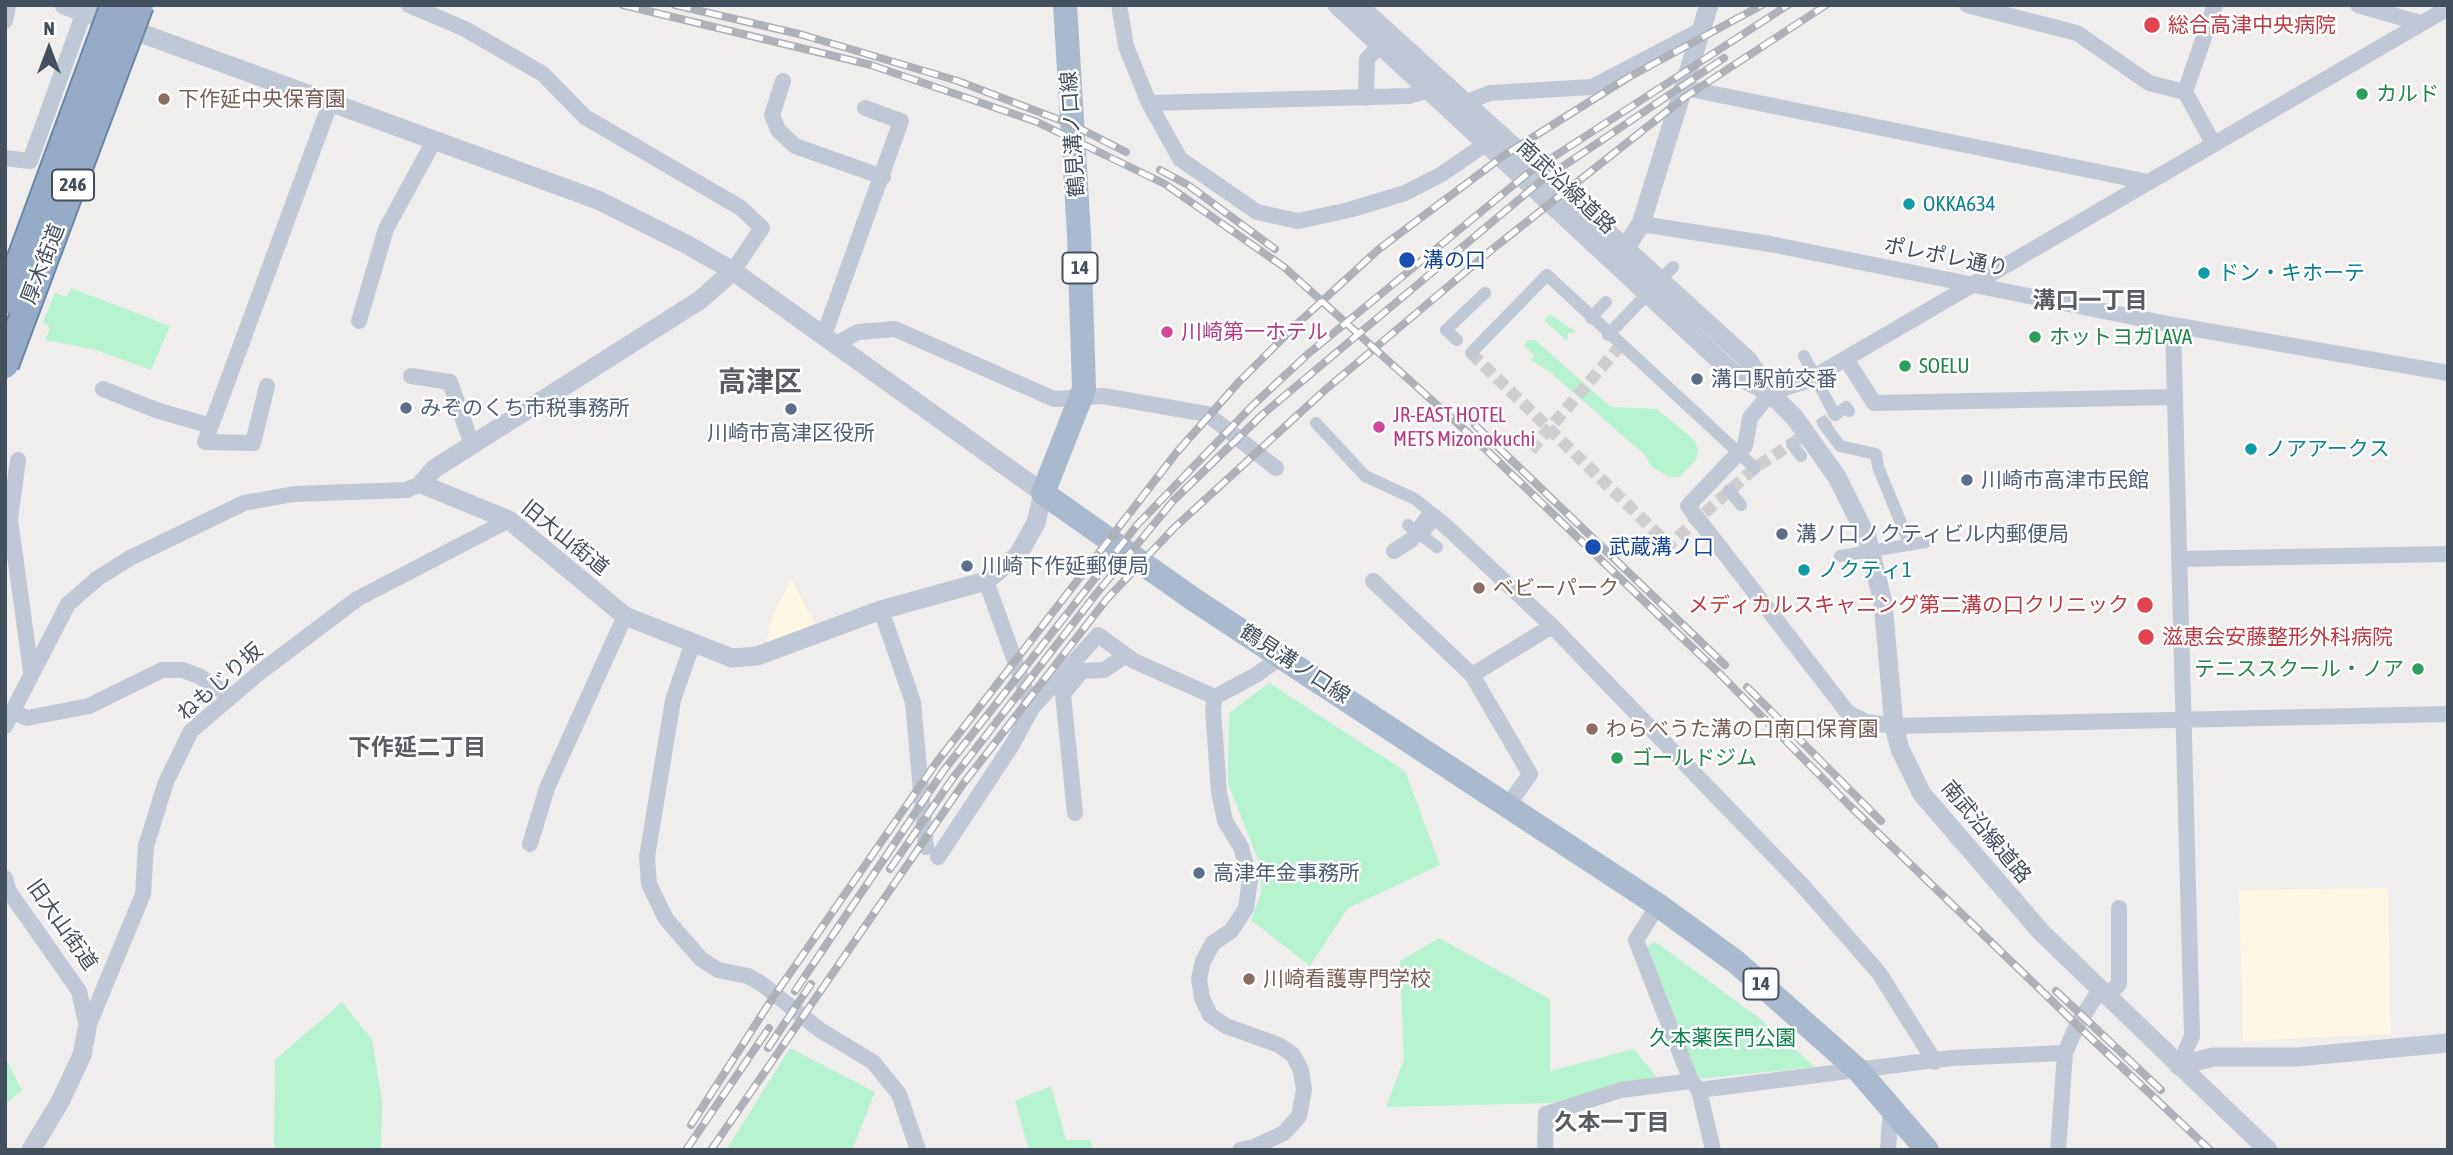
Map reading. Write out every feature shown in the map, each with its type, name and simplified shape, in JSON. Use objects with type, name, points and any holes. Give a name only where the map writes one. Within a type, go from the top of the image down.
[{"type":"highway","name":"厚木街道","points":[[5,301],[114,5]]},
{"type":"highway","name":"厚木街道","points":[[5,365],[140,5]]},
{"type":"main road","name":"鶴見溝ノ口線","points":[[1065,5],[1079,234],[1082,398],[1068,424],[1043,493],[1282,656],[1509,804],[1737,962],[1858,1070],[1892,1105],[1927,1150]]},
{"type":"street","points":[[5,21],[8,5]]},
{"type":"street","points":[[64,5],[598,200],[733,271],[1043,493]]},
{"type":"street","points":[[230,696],[199,676],[182,670],[162,670],[89,706],[8,719],[68,604],[98,578],[130,558],[244,503],[294,494],[406,490],[422,484],[433,469],[700,300],[733,271],[762,228],[741,208],[586,117],[543,74],[465,29],[409,5]]},
{"type":"street","points":[[1119,5],[1126,46],[1149,103],[1180,159],[1257,212],[1298,221],[1405,193],[1442,174],[1487,143]]},
{"type":"street","name":"南武沿線道路","points":[[1337,5],[1487,143],[1621,255]]},
{"type":"street","name":"南武沿線道路","points":[[1358,5],[1621,255],[1733,373],[1770,393],[1795,418],[1837,477],[1867,537],[1883,603],[1894,726],[1910,772],[1938,816],[2042,933],[2269,1150]]},
{"type":"street","points":[[1621,255],[1641,224],[1709,5]]},
{"type":"street","points":[[1967,5],[2077,33],[2149,83],[2185,92]]},
{"type":"street","points":[[2213,144],[2185,92],[2215,5]]},
{"type":"street","points":[[2358,5],[2420,23]]},
{"type":"street","points":[[2448,8],[1807,382],[1770,393],[1750,418],[1745,446],[1688,506],[1848,713],[1866,722],[1894,726],[2448,714]]},
{"type":"street","points":[[5,158],[30,161],[84,12]]},
{"type":"street","points":[[1464,103],[1490,93],[1592,87],[1701,30]]},
{"type":"street","points":[[1366,98],[1367,59],[1380,45]]},
{"type":"street","points":[[783,81],[772,115],[778,130],[795,146],[883,177]]},
{"type":"street","points":[[1685,88],[2148,182]]},
{"type":"street","points":[[1149,103],[1366,98],[1409,96],[1429,90]]},
{"type":"street","points":[[267,386],[253,443],[205,442],[330,104]]},
{"type":"street","points":[[830,339],[901,121],[865,108]]},
{"type":"street","points":[[359,321],[386,229],[435,139]]},
{"type":"street","name":"ポレポレ通り","points":[[1641,224],[1770,244],[2173,325],[2448,373]]},
{"type":"street","points":[[1608,335],[1673,267],[1669,263]]},
{"type":"street","points":[[1471,353],[1547,275],[1608,335],[1755,468]]},
{"type":"street","points":[[1457,340],[1446,330],[1485,293]]},
{"type":"street","points":[[1591,318],[1606,302]]},
{"type":"street","points":[[2173,325],[2192,1036],[2179,1066]]},
{"type":"street","points":[[830,339],[858,332],[895,329],[1054,399],[1104,396],[1207,414],[1276,468]]},
{"type":"street","points":[[1846,359],[1874,403],[2174,397]]},
{"type":"street","points":[[1804,363],[1835,415],[1848,408]]},
{"type":"street","points":[[411,376],[450,382],[472,445]]},
{"type":"street","points":[[103,389],[156,410],[211,426]]},
{"type":"street","points":[[1316,423],[1364,476],[1415,499],[1437,517],[1422,535]]},
{"type":"street","points":[[1823,423],[1849,458]]},
{"type":"street","points":[[1792,444],[1801,456]]},
{"type":"street","points":[[1840,446],[1879,455],[1878,467],[1910,545]]},
{"type":"street","points":[[18,460],[10,519],[31,672]]},
{"type":"street","name":"旧大山街道","points":[[422,484],[509,520],[625,616],[692,645],[732,658],[757,656],[881,610],[986,581],[1018,555],[1035,523],[1043,493]]},
{"type":"street","points":[[1729,490],[1741,505]]},
{"type":"street","points":[[1394,551],[1411,540],[1428,517],[1434,517],[1552,626],[1803,886],[1880,973],[1935,1062]]},
{"type":"street","name":"ねもじり坂","points":[[87,1029],[143,894],[146,846],[166,782],[191,731],[230,696],[357,599],[509,520]]},
{"type":"street","points":[[1408,525],[1437,547]]},
{"type":"street","points":[[1840,556],[1893,550],[1926,542]]},
{"type":"street","points":[[2179,559],[2448,554]]},
{"type":"street","points":[[986,581],[1032,708]]},
{"type":"street","points":[[1373,581],[1472,675],[1530,774],[1509,804]]},
{"type":"street","points":[[881,610],[914,702],[932,852],[1012,745],[1032,708],[1098,635],[1126,655],[1215,697]]},
{"type":"street","points":[[530,844],[547,788],[625,616]]},
{"type":"street","points":[[1472,675],[1552,626]]},
{"type":"street","points":[[692,645],[673,700],[647,857],[649,884],[666,919],[701,959],[718,970],[748,976],[762,984],[820,1030],[873,1062],[899,1094],[918,1150]]},
{"type":"street","points":[[1075,813],[1063,694],[1082,671],[1104,670],[1126,655]]},
{"type":"street","points":[[1215,697],[1256,675],[1282,656]]},
{"type":"street","points":[[1215,697],[1213,709],[1219,792],[1225,821],[1241,846],[1250,880],[1246,908],[1231,931],[1213,943],[1203,961],[1199,979],[1202,998],[1210,1015],[1226,1026],[1279,1045],[1293,1055],[1301,1070],[1304,1090],[1299,1116],[1284,1133],[1254,1147],[1240,1150]]},
{"type":"street","name":"旧大山街道","points":[[5,878],[8,890],[79,991],[87,1029],[82,1055],[60,1102],[31,1150]]},
{"type":"street","points":[[1658,905],[1636,940],[1695,1086],[1713,1150]]},
{"type":"street","points":[[2058,1150],[2065,1053],[2077,1025],[2103,993],[2119,984],[2119,908]]},
{"type":"street","points":[[2179,1066],[2213,1057],[2297,1057],[2448,1043]]},
{"type":"street","points":[[1545,1150],[1546,1114],[1621,1090],[1695,1086],[1935,1062],[1951,1058],[2065,1053]]},
{"type":"street","points":[[1888,1150],[1892,1105]]},
{"type":"shaded area","points":[[791,579],[815,624],[766,644],[770,623]]},
{"type":"shaded area","points":[[2388,888],[2391,1034],[2243,1041],[2239,890]]},
{"type":"green space","points":[[71,288],[170,326],[151,370],[96,350],[45,340],[50,328],[43,322],[55,293],[67,297]]},
{"type":"green space","points":[[1551,315],[1576,332],[1568,333],[1567,341],[1545,321],[1545,318]]},
{"type":"green space","points":[[1528,340],[1535,340],[1611,407],[1657,409],[1695,441],[1698,451],[1696,460],[1679,477],[1669,477],[1651,466],[1645,455],[1550,372],[1531,360],[1534,355],[1524,346]]},
{"type":"green space","points":[[1269,683],[1405,771],[1440,865],[1348,908],[1310,966],[1251,920],[1262,891],[1258,860],[1228,783],[1229,713]]},
{"type":"green space","points":[[1439,938],[1550,999],[1550,1071],[1634,1049],[1660,1081],[1552,1103],[1386,1107],[1404,1059],[1400,961]]},
{"type":"green space","name":"久本薬医門公園","points":[[1654,941],[1758,1017],[1815,1067],[1699,1079],[1644,951]]},
{"type":"green space","points":[[342,1002],[372,1040],[382,1100],[381,1150],[274,1150],[275,1060]]},
{"type":"green space","points":[[790,1048],[875,1092],[852,1150],[726,1150]]},
{"type":"green space","points":[[5,1057],[22,1090],[5,1105]]},
{"type":"green space","points":[[1051,1086],[1066,1140],[1090,1140],[1093,1150],[1029,1150],[1015,1101]]},
{"type":"tunnel","points":[[1531,450],[1620,346]]},
{"type":"tunnel","points":[[1471,353],[1669,545],[1755,468],[1835,415]]},
{"type":"railway","points":[[623,5],[871,65],[1037,122],[1165,184],[1284,267],[1477,441],[1721,675],[1849,805],[2210,1150]]},
{"type":"railway","points":[[675,5],[803,35],[958,81],[1073,125],[1126,152]]},
{"type":"railway","points":[[691,1125],[770,1002],[936,763],[1177,452],[1238,383],[1297,324],[1379,249],[1506,154],[1629,77],[1762,5]]},
{"type":"railway","points":[[795,991],[944,770],[1137,525],[1253,405],[1308,354],[1527,174],[1788,5]]},
{"type":"railway","points":[[711,1150],[963,784],[1106,600],[1174,528],[1325,390],[1495,247],[1685,97],[1826,5]]},
{"type":"railway","points":[[890,869],[953,778],[1096,594],[1174,500],[1263,414],[1541,181],[1724,58]]},
{"type":"railway","points":[[1160,170],[1188,185],[1275,249]]},
{"type":"railway","points":[[1475,425],[1725,665]]},
{"type":"railway","points":[[1747,687],[1881,821]]},
{"type":"railway","points":[[768,1048],[811,984]]},
{"type":"railway","points":[[2056,991],[2161,1090]]},
{"type":"railway","points":[[686,1150],[769,1028]]},
{"type":"place","name":"総合高津中央病院","points":[[2152,25]]},
{"type":"place","name":"カルド","points":[[2362,94]]},
{"type":"place","name":"下作延中央保育園","points":[[164,99]]},
{"type":"place","name":"OKKA634","points":[[1909,204]]},
{"type":"place","name":"溝の口","points":[[1407,260]]},
{"type":"place","name":"ドン・キホーテ","points":[[2204,273]]},
{"type":"place","name":"川崎第一ホテル","points":[[1167,332]]},
{"type":"place","name":"ホットヨガLAVA","points":[[2035,337]]},
{"type":"place","name":"SOELU","points":[[1905,366]]},
{"type":"place","name":"溝口駅前交番","points":[[1697,379]]},
{"type":"place","name":"みぞのくち市税事務所","points":[[406,408]]},
{"type":"place","name":"川崎市高津区役所","points":[[791,409]]},
{"type":"place","name":"JR-EAST HOTEL METS Mizonokuchi","points":[[1379,427]]},
{"type":"place","name":"ノアアークス","points":[[2251,449]]},
{"type":"place","name":"川崎市高津市民館","points":[[1967,480]]},
{"type":"place","name":"溝ノ口ノクティビル内郵便局","points":[[1782,534]]},
{"type":"place","name":"武蔵溝ノ口","points":[[1593,547]]},
{"type":"place","name":"川崎下作延郵便局","points":[[967,566]]},
{"type":"place","name":"ノクティ1","points":[[1804,570]]},
{"type":"place","name":"ベビーパーク","points":[[1479,588]]},
{"type":"place","name":"メディカルスキャニング第二溝の口クリニック","points":[[2145,605]]},
{"type":"place","name":"滋恵会安藤整形外科病院","points":[[2146,637]]},
{"type":"place","name":"テニススクール・ノア","points":[[2418,669]]},
{"type":"place","name":"わらべうた溝の口南口保育園","points":[[1592,729]]},
{"type":"place","name":"ゴールドジム","points":[[1617,758]]},
{"type":"place","name":"高津年金事務所","points":[[1199,873]]},
{"type":"place","name":"川崎看護専門学校","points":[[1249,979]]},
{"type":"district","name":"溝口一丁目","points":[[2090,301]]},
{"type":"district","name":"高津区","points":[[760,382]]},
{"type":"district","name":"下作延二丁目","points":[[417,748]]},
{"type":"district","name":"久本一丁目","points":[[1612,1123]]}]
